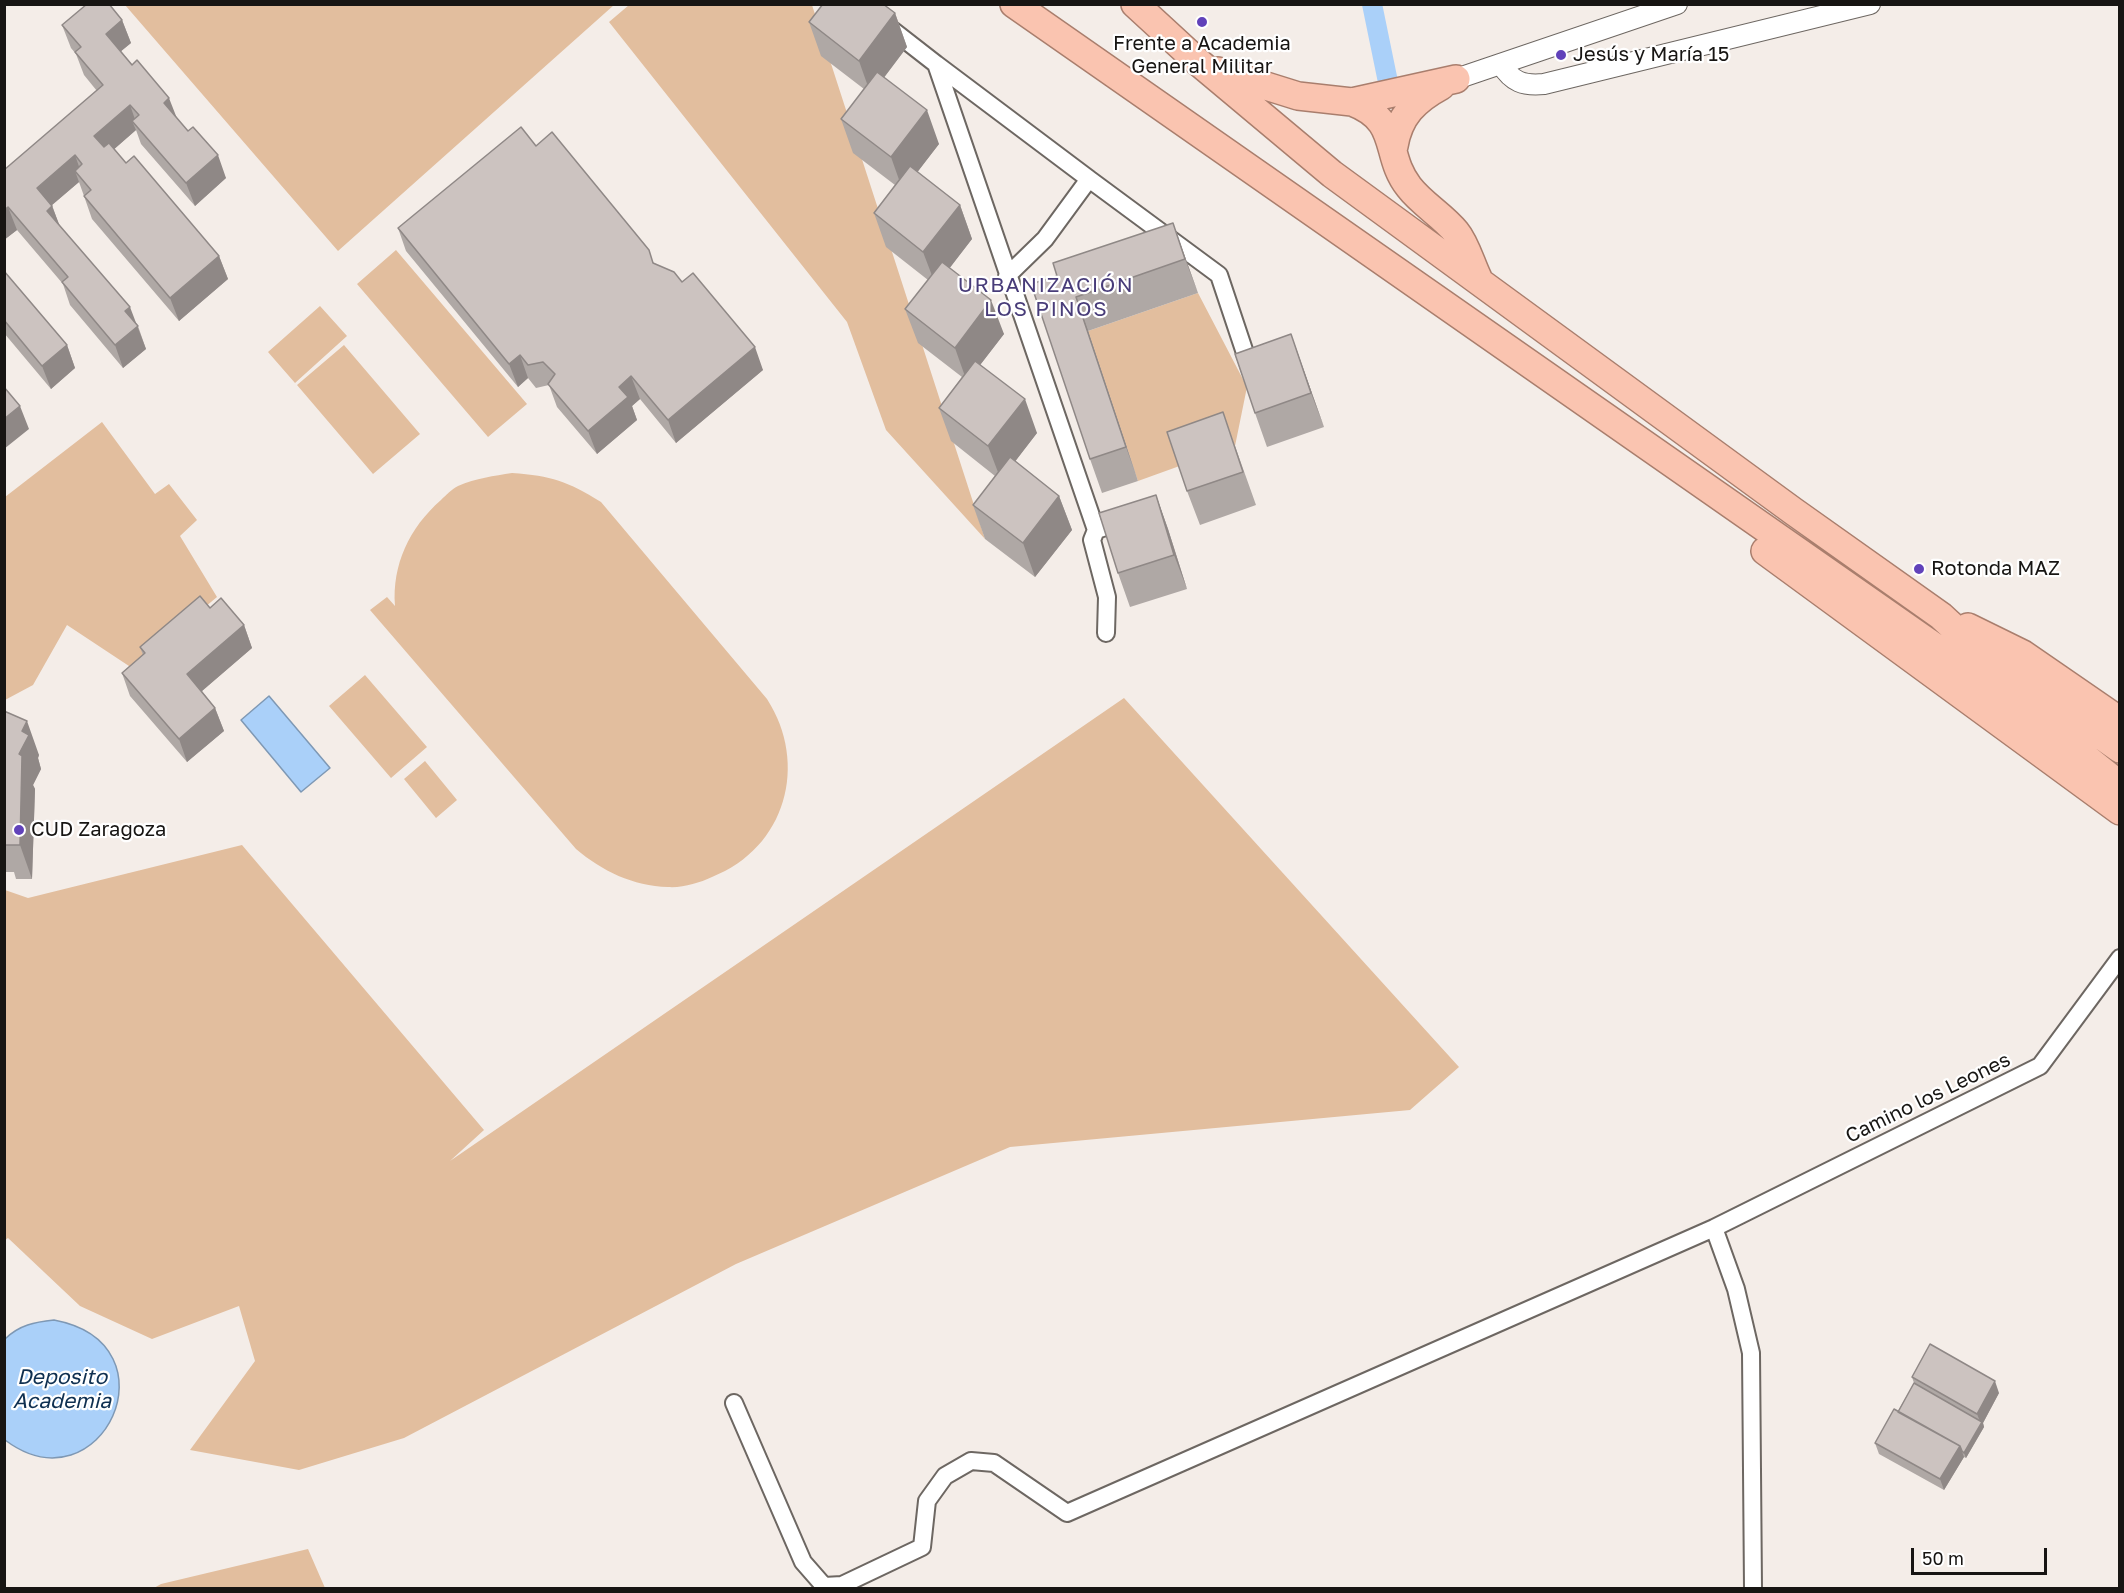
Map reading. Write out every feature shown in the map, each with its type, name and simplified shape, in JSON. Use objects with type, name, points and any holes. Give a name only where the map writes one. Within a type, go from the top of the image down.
[{"type":"highway","points":[[1014,4],[2034,716],[2120,784]]},
{"type":"highway","points":[[1136,4],[1197,61],[1332,174],[1941,616],[1968,641],[2120,749]]},
{"type":"highway","points":[[1197,61],[1228,75],[1278,91],[1315,99],[1352,102],[1456,80]]},
{"type":"highway","points":[[1456,80],[1425,95],[1413,105],[1397,129],[1394,146],[1397,165],[1409,187],[1457,233],[1479,282]]},
{"type":"highway","points":[[1352,102],[1378,118],[1394,146]]},
{"type":"highway","points":[[1576,396],[1623,447],[2120,811]]},
{"type":"highway","points":[[1941,616],[2024,654],[2120,721]]},
{"type":"street","points":[[859,4],[1219,275],[1252,374]]},
{"type":"street","points":[[1456,80],[1677,4]]},
{"type":"street","points":[[1501,63],[1507,74],[1522,84],[1544,84],[1870,4]]},
{"type":"street","points":[[936,64],[1096,530],[1092,540],[1107,597],[1106,633]]},
{"type":"street","points":[[1008,276],[1044,239],[1089,179]]},
{"type":"street","points":[[1096,530],[1136,518]]},
{"type":"street","name":"Camino los Leones","points":[[734,1403],[803,1562],[824,1586],[842,1585],[922,1547],[927,1501],[945,1476],[971,1461],[994,1463],[1067,1513],[1714,1228],[2040,1066],[2120,958]]},
{"type":"street","points":[[1714,1228],[1736,1289],[1751,1353],[1753,1588]]},
{"type":"shaded area","points":[[125,5],[614,5],[338,251]]},
{"type":"shaded area","points":[[629,5],[812,5],[985,539],[886,430],[847,322],[609,22]]},
{"type":"shaded area","points":[[396,250],[527,404],[488,437],[357,284]]},
{"type":"shaded area","points":[[1198,293],[1247,387],[1235,446],[1138,481],[1088,331]]},
{"type":"shaded area","points":[[320,306],[347,336],[295,383],[268,352]]},
{"type":"shaded area","points":[[344,345],[420,434],[373,474],[297,385]]},
{"type":"shaded area","points":[[102,422],[155,494],[169,484],[197,520],[180,536],[217,597],[132,668],[67,625],[33,685],[5,700],[5,497]]},
{"type":"shaded area","points":[[512,473],[559,481],[601,502],[767,699],[780,724],[787,750],[788,776],[783,802],[773,825],[758,846],[737,864],[696,883],[668,887],[630,880],[596,864],[576,849],[370,610],[387,597],[395,606],[396,576],[405,548],[420,523],[445,496],[465,483]]},
{"type":"shaded area","points":[[365,675],[427,747],[391,778],[329,706]]},
{"type":"shaded area","points":[[1124,698],[1459,1067],[1410,1110],[1010,1147],[736,1264],[404,1438],[299,1470],[190,1450],[255,1361],[239,1306],[152,1339],[80,1306],[8,1238],[5,1240],[5,890],[28,898],[242,845],[484,1130],[450,1161]]},
{"type":"shaded area","points":[[425,761],[457,800],[436,818],[404,779]]},
{"type":"shaded area","points":[[308,1549],[325,1588],[154,1588],[161,1584]]},
{"type":"water","points":[[269,696],[330,768],[301,792],[241,720]]},
{"type":"water","name":"Deposito Academia","points":[[54,1320],[92,1335],[113,1359],[119,1388],[113,1416],[96,1440],[71,1455],[40,1456],[5,1440],[5,1339],[16,1330],[28,1325]]},
{"type":"building","points":[[87,4],[109,4],[122,20],[106,34],[132,65],[137,60],[169,98],[164,103],[188,131],[193,127],[218,155],[186,183],[132,121],[139,115],[130,105],[94,136],[104,147],[109,143],[126,163],[134,156],[219,256],[170,298],[84,196],[91,190],[75,171],[82,164],[75,155],[37,188],[52,206],[47,211],[130,307],[125,311],[138,326],[115,345],[62,282],[68,277],[8,207],[4,210],[4,170],[103,85],[75,52],[81,47],[62,25]]},
{"type":"building","points":[[823,4],[883,4],[895,13],[859,61],[809,22]]},
{"type":"building","points":[[877,72],[927,110],[891,157],[841,119]]},
{"type":"building","points":[[521,127],[536,146],[552,132],[649,250],[653,263],[674,272],[682,282],[693,273],[755,347],[668,420],[631,376],[619,387],[628,397],[588,431],[548,384],[555,374],[543,362],[528,365],[520,355],[509,364],[398,228]]},
{"type":"building","points":[[910,166],[960,205],[923,252],[874,213]]},
{"type":"building","points":[[1173,223],[1185,259],[1076,297],[1126,447],[1090,459],[1031,284],[1057,276],[1053,263]]},
{"type":"building","points":[[942,262],[991,300],[955,348],[905,309]]},
{"type":"building","points":[[4,271],[67,345],[42,366],[4,320]]},
{"type":"building","points":[[1291,334],[1311,393],[1255,413],[1235,354]]},
{"type":"building","points":[[975,361],[1025,399],[988,446],[939,408]]},
{"type":"building","points":[[4,387],[20,406],[4,419]]},
{"type":"building","points":[[1223,412],[1243,472],[1187,491],[1167,432]]},
{"type":"building","points":[[1010,457],[1059,496],[1023,543],[973,505]]},
{"type":"building","points":[[1156,495],[1174,555],[1118,573],[1099,513]]},
{"type":"building","points":[[200,596],[210,608],[221,598],[244,625],[187,674],[215,708],[179,739],[122,673],[145,653],[140,647]]},
{"type":"building","points":[[4,711],[27,721],[22,731],[29,735],[19,754],[22,756],[20,845],[4,845]]},
{"type":"building","points":[[1930,1344],[1995,1381],[1977,1414],[1912,1377]]},
{"type":"building","points":[[1914,1383],[1982,1422],[1964,1453],[1960,1446],[1898,1412]]},
{"type":"building","points":[[1894,1409],[1960,1446],[1940,1479],[1875,1443]]},
{"type":"waterway","points":[[1372,4],[1388,82]]},
{"type":"place","name":"Frente a Academia General Militar","points":[[1202,22]]},
{"type":"place","name":"Jesús y María 15","points":[[1561,55]]},
{"type":"place","name":"Rotonda MAZ","points":[[1919,569]]},
{"type":"place","name":"CUD Zaragoza","points":[[19,830]]},
{"type":"district","name":"URBANIZACIÓN LOS PINOS","points":[[1046,297]]}]
